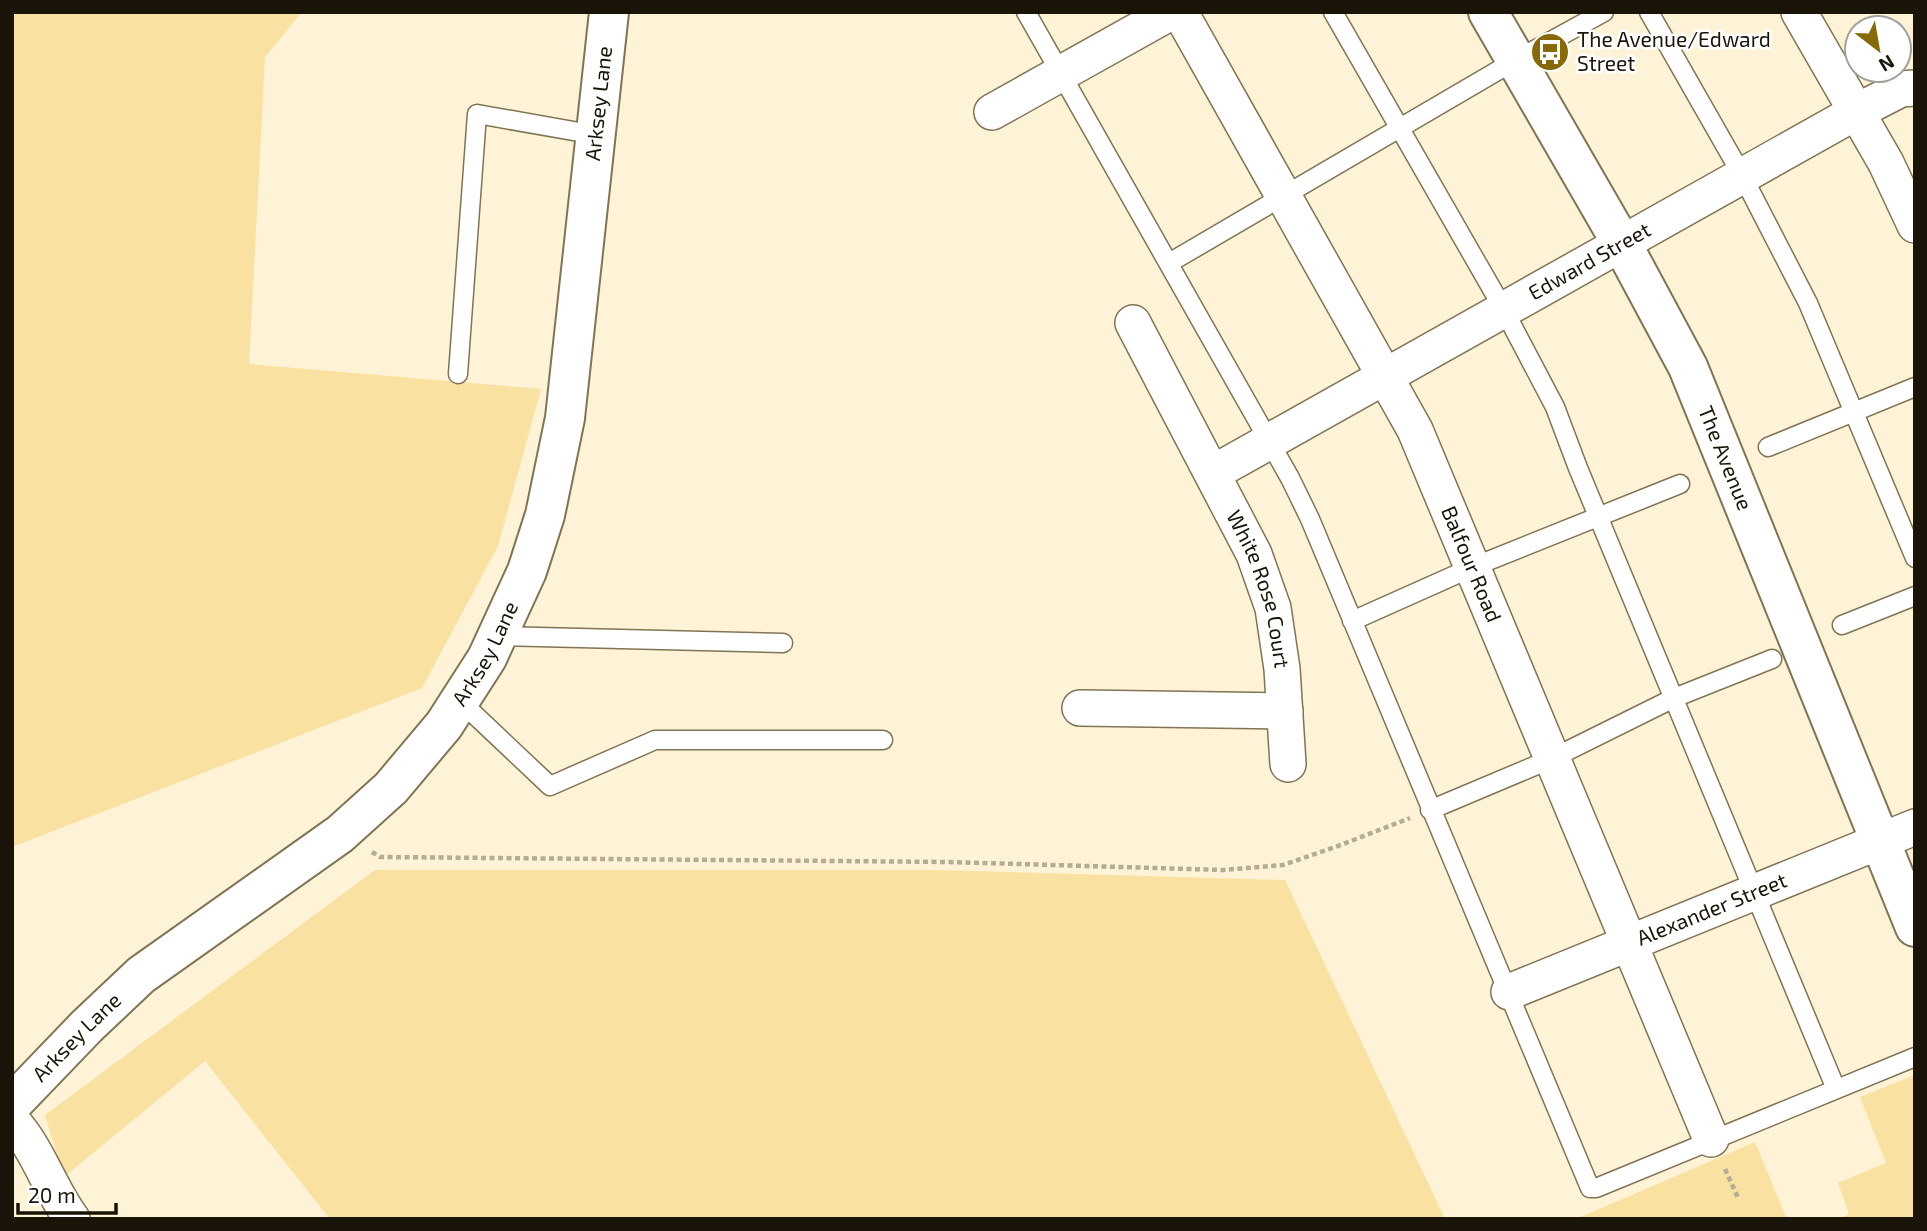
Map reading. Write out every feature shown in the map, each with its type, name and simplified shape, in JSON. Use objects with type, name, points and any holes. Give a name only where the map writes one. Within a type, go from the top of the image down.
[{"type":"street","name":"Arksey Lane","points":[[12,1104],[87,1026],[141,975],[340,834],[391,788],[444,725],[488,658],[527,570],[545,515],[565,418],[609,12]]},
{"type":"street","points":[[992,112],[1171,12]]},
{"type":"street","name":"Balfour Road","points":[[1180,12],[1415,430],[1550,759],[1711,1139]]},
{"type":"street","name":"The Avenue","points":[[1489,12],[1622,244],[1688,367],[1915,927]]},
{"type":"street","points":[[1799,12],[1885,163],[1915,225]]},
{"type":"street","name":"Edward Street","points":[[1269,442],[1742,175],[1900,89],[1915,88]]},
{"type":"street","name":"White Rose Court","points":[[1133,323],[1254,554],[1273,608],[1282,669],[1288,764]]},
{"type":"street","points":[[1213,473],[1269,442]]},
{"type":"street","points":[[1080,708],[1285,711]]},
{"type":"street","name":"Alexander Street","points":[[1509,992],[1915,827]]},
{"type":"street","points":[[12,1121],[22,1132],[72,1219]]},
{"type":"lane","points":[[1026,12],[1310,519],[1590,1188],[1596,1188],[1915,1057]]},
{"type":"lane","points":[[1333,12],[1504,310],[1555,407],[1598,518],[1836,1089]]},
{"type":"lane","points":[[1169,263],[1516,60],[1604,12]]},
{"type":"lane","points":[[1650,12],[1742,175],[1808,303],[1915,558]]},
{"type":"lane","points":[[458,374],[477,114],[596,135]]},
{"type":"lane","points":[[1768,447],[1915,387]]},
{"type":"lane","points":[[1352,621],[1473,567],[1681,484]]},
{"type":"lane","points":[[1842,625],[1915,596]]},
{"type":"lane","points":[[497,636],[783,643]]},
{"type":"lane","points":[[1430,810],[1550,759],[1674,698],[1772,659]]},
{"type":"lane","points":[[460,701],[550,786],[655,740],[883,740]]},
{"type":"path","points":[[340,834],[380,857],[948,862],[1223,870],[1283,865],[1430,810]]},
{"type":"shaded area","points":[[12,12],[302,12],[265,57],[249,364],[541,389],[498,546],[422,688],[12,847]]},
{"type":"shaded area","points":[[375,870],[937,870],[1285,880],[1445,1219],[330,1219],[205,1061],[64,1177],[45,1115]]},
{"type":"shaded area","points":[[1915,1075],[1915,1219],[1837,1219],[1849,1214],[1838,1183],[1886,1163],[1860,1097]]},
{"type":"shaded area","points":[[1755,1142],[1787,1219],[1576,1219]]},
{"type":"place","name":"The Avenue/Edward Street","points":[[1550,52]]}]
